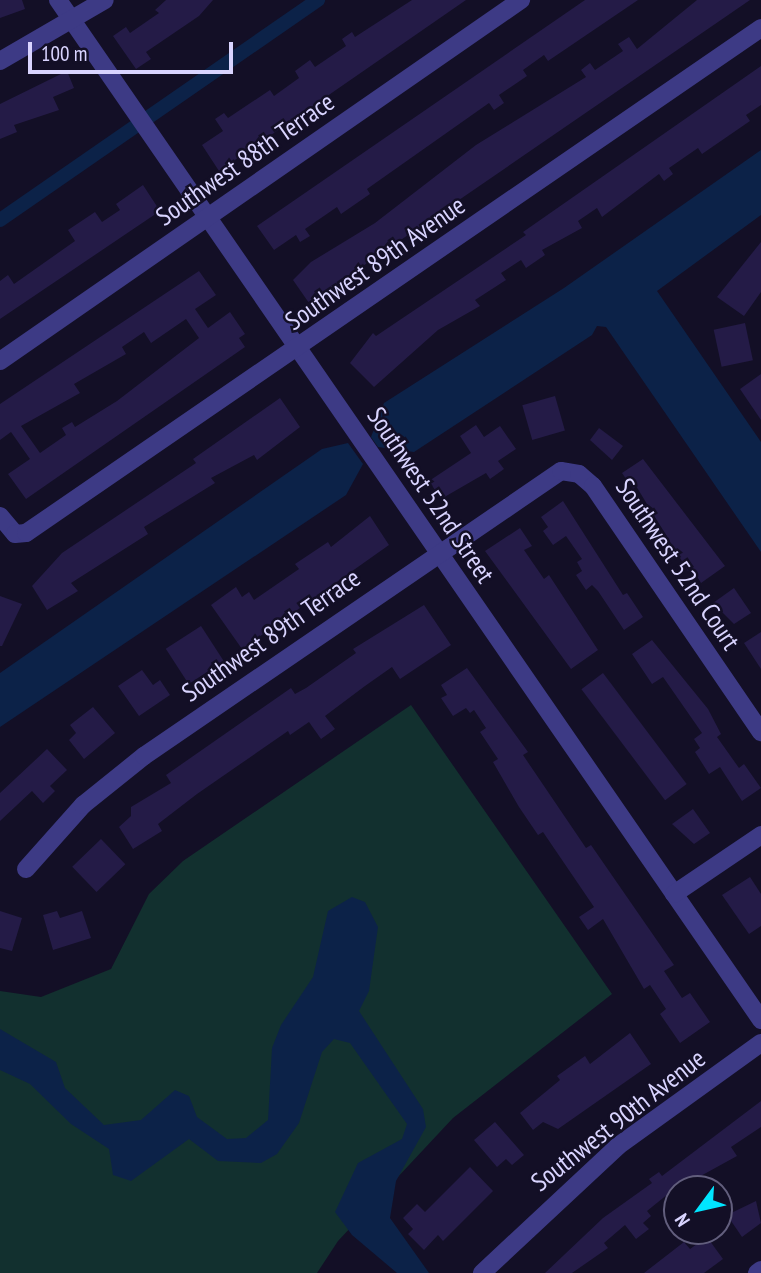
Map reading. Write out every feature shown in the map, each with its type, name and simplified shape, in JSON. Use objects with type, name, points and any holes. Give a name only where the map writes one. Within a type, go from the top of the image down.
[{"type":"street","name":"Southwest 52nd Street","points":[[58,0],[761,1020]]},
{"type":"street","points":[[0,61],[73,22],[105,0]]},
{"type":"street","name":"Southwest 88th Terrace","points":[[0,360],[521,0]]},
{"type":"street","name":"Southwest 89th Avenue","points":[[0,516],[15,534],[26,533],[761,28]]},
{"type":"street","name":"Southwest 89th Terrace","points":[[26,869],[83,806],[144,755],[548,476],[567,471]]},
{"type":"street","name":"Southwest 52nd Court","points":[[567,471],[593,486],[761,732]]},
{"type":"street","points":[[674,894],[761,835]]},
{"type":"street","name":"Southwest 90th Avenue","points":[[482,1273],[618,1146],[761,1043]]},
{"type":"green space","points":[[411,705],[612,994],[453,1118],[338,1241],[317,1273],[0,1273],[0,991],[41,997],[111,969],[149,894],[183,861]]},
{"type":"water","points":[[761,150],[761,215],[657,291],[761,442],[761,552],[606,327],[597,326],[592,335],[414,452],[378,447],[371,437],[384,403],[564,288]]},
{"type":"water","points":[[348,443],[363,464],[346,495],[0,727],[0,673],[322,449]]},
{"type":"water","points":[[352,897],[365,902],[378,927],[369,991],[359,1011],[423,1109],[426,1127],[396,1181],[390,1218],[429,1273],[397,1273],[352,1235],[335,1212],[358,1163],[402,1139],[407,1124],[350,1043],[334,1039],[322,1052],[299,1123],[277,1154],[261,1163],[218,1161],[189,1139],[131,1181],[113,1175],[109,1149],[71,1124],[30,1084],[0,1070],[0,1029],[56,1062],[65,1088],[104,1125],[141,1120],[175,1090],[189,1096],[197,1117],[227,1139],[246,1138],[268,1120],[272,1048],[281,1025],[313,977],[328,911]]},
{"type":"building","points":[[0,0],[22,0],[25,9],[0,18]]},
{"type":"building","points":[[166,0],[213,0],[199,16],[146,52],[151,59],[136,69],[113,36],[126,27],[130,33],[159,13],[155,10]]},
{"type":"building","points":[[412,0],[466,0],[219,171],[202,145],[223,131],[215,119],[224,113],[228,118],[270,90],[274,96],[299,78],[295,71],[310,60],[315,67],[346,46],[342,39],[352,32],[355,37]]},
{"type":"building","points":[[585,0],[638,0],[548,61],[544,55],[523,70],[527,76],[499,95],[504,103],[494,110],[489,103],[367,189],[370,194],[341,214],[337,207],[305,229],[310,236],[300,242],[296,235],[274,250],[257,226]]},
{"type":"building","points":[[697,0],[750,0],[309,303],[293,280],[311,262],[375,223],[476,145],[586,77],[581,70],[590,63],[595,70],[623,51],[618,44],[629,37],[637,49]]},
{"type":"building","points":[[761,66],[761,105],[746,115],[750,121],[702,154],[698,148],[669,168],[673,174],[664,181],[659,174],[602,217],[597,208],[578,221],[582,228],[542,250],[545,255],[526,268],[521,260],[501,273],[506,280],[475,300],[480,306],[438,330],[374,387],[350,363],[373,333],[376,336],[526,235],[523,232]]},
{"type":"building","points":[[67,71],[74,88],[53,97],[59,110],[14,125],[17,132],[0,139],[0,104]]},
{"type":"building","points":[[143,185],[160,211],[0,319],[0,281],[8,275],[14,284],[75,241],[68,230],[95,212],[102,222],[120,210],[116,204]]},
{"type":"building","points":[[761,242],[761,292],[744,316],[717,297]]},
{"type":"building","points":[[199,271],[216,295],[195,309],[208,328],[230,312],[245,334],[239,338],[245,347],[26,499],[8,474],[30,459],[11,432],[0,440],[0,404]],"holes":[[[186,319],[199,338],[117,401],[75,427],[72,422],[62,428],[66,435],[40,453],[21,426],[80,393],[74,384],[126,354],[122,347],[144,332],[151,343]]]},
{"type":"building","points":[[745,323],[753,360],[722,367],[714,330]]},
{"type":"building","points":[[761,374],[761,420],[740,389]]},
{"type":"building","points":[[555,396],[565,431],[532,440],[522,405]]},
{"type":"building","points":[[280,398],[300,427],[257,460],[254,455],[211,478],[215,483],[144,527],[148,534],[71,583],[78,591],[47,610],[32,586],[62,553],[196,463],[193,459]]},
{"type":"building","points":[[476,425],[484,437],[500,426],[516,449],[498,461],[504,469],[490,479],[486,473],[441,499],[429,481],[471,453],[460,436]]},
{"type":"building","points":[[599,428],[623,446],[612,460],[590,440]]},
{"type":"building","points":[[643,459],[725,566],[701,583],[692,568],[688,571],[636,486],[633,489],[622,473]]},
{"type":"building","points":[[563,501],[623,595],[627,593],[643,617],[624,630],[598,591],[592,585],[586,590],[576,575],[582,571],[577,562],[582,559],[566,536],[553,545],[543,531],[548,527],[541,517]]},
{"type":"building","points":[[370,516],[389,545],[242,649],[211,605],[236,587],[242,597],[249,592],[254,600],[299,569],[295,564],[328,542],[331,547]]},
{"type":"building","points":[[520,528],[532,546],[524,550],[544,579],[549,575],[598,650],[571,669],[485,551]]},
{"type":"building","points":[[734,588],[751,613],[734,624],[713,603]]},
{"type":"building","points":[[0,596],[22,604],[2,646],[0,646]]},
{"type":"building","points":[[424,605],[451,645],[400,679],[392,667],[365,686],[325,716],[335,729],[321,739],[309,722],[290,735],[288,731],[197,794],[158,824],[162,831],[133,849],[119,827],[131,816],[131,807],[171,783],[166,775],[291,688],[295,694],[306,688],[356,653],[353,649]]},
{"type":"building","points":[[201,626],[224,661],[189,684],[166,649]]},
{"type":"building","points":[[761,632],[761,669],[744,643]]},
{"type":"building","points":[[652,640],[708,709],[721,734],[717,737],[739,768],[744,764],[761,788],[742,801],[720,767],[709,774],[695,752],[700,748],[694,739],[702,733],[663,677],[652,684],[632,654]]},
{"type":"building","points":[[467,668],[528,752],[523,755],[586,848],[591,845],[674,965],[664,971],[682,998],[690,993],[710,1022],[680,1043],[660,1014],[666,1009],[650,985],[644,989],[603,919],[588,930],[579,917],[594,907],[543,832],[538,835],[519,807],[493,762],[498,759],[480,732],[486,728],[474,710],[470,713],[466,708],[453,716],[441,698],[447,695],[441,685]]},
{"type":"building","points":[[142,670],[153,685],[160,680],[170,695],[139,716],[118,686]]},
{"type":"building","points":[[603,673],[687,784],[665,800],[581,689]]},
{"type":"building","points":[[93,707],[115,733],[84,759],[69,740],[76,733],[70,725]]},
{"type":"building","points":[[47,749],[67,770],[50,786],[55,791],[43,803],[32,791],[0,821],[0,793]]},
{"type":"building","points":[[693,809],[710,833],[694,844],[672,824]]},
{"type":"building","points":[[101,839],[125,864],[97,892],[72,867]]},
{"type":"building","points":[[750,877],[761,894],[761,926],[749,934],[722,895]]},
{"type":"building","points":[[0,911],[22,918],[12,951],[0,948]]},
{"type":"building","points":[[57,911],[60,918],[82,911],[91,938],[53,950],[43,915]]},
{"type":"building","points":[[630,1033],[651,1064],[558,1129],[543,1122],[533,1130],[520,1113],[560,1080],[557,1076],[585,1056],[590,1064]]},
{"type":"building","points":[[761,1101],[761,1127],[731,1147],[737,1156],[702,1175],[663,1175]]},
{"type":"building","points":[[495,1122],[524,1155],[512,1165],[506,1159],[497,1167],[474,1140]]},
{"type":"building","points":[[470,1167],[493,1191],[443,1241],[438,1235],[424,1250],[408,1234],[413,1229],[403,1218],[417,1204],[425,1212]]},
{"type":"building","points":[[659,1172],[662,1176],[663,1198],[647,1211],[651,1216],[643,1223],[649,1229],[636,1239],[625,1225],[604,1243],[608,1248],[572,1273],[545,1273],[603,1218],[652,1183],[649,1179]]},
{"type":"building","points":[[756,1201],[761,1223],[742,1237],[733,1224],[733,1212]]},
{"type":"building","points":[[680,1245],[687,1245],[690,1249],[696,1245],[713,1245],[723,1259],[704,1273],[644,1273]]},
{"type":"waterway","points":[[0,220],[318,0]]}]
